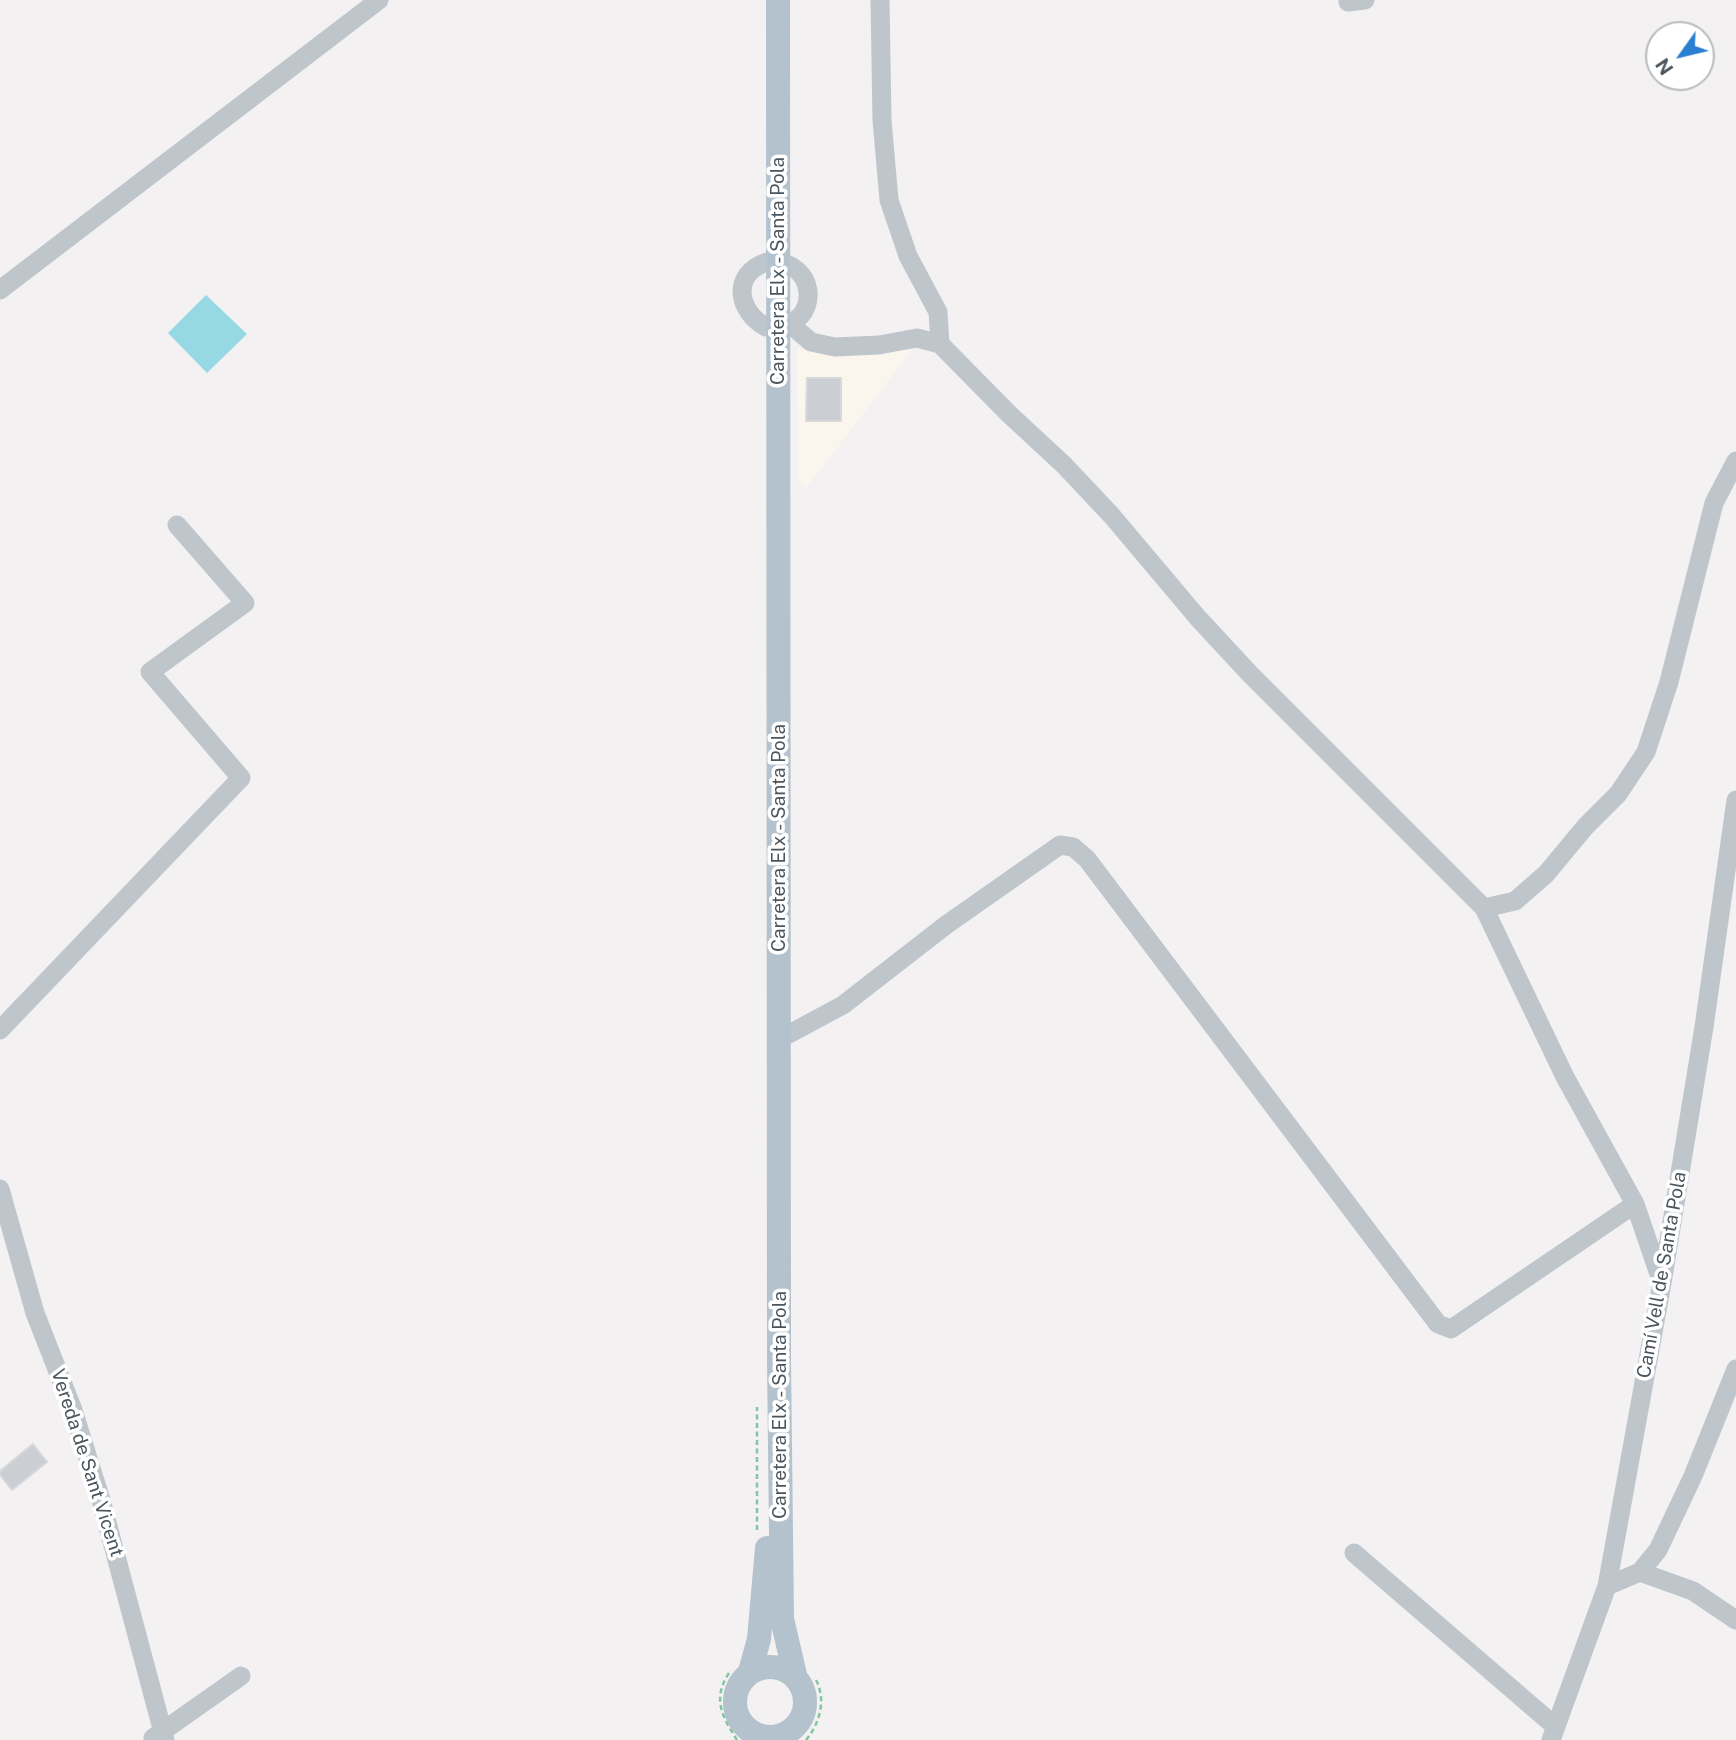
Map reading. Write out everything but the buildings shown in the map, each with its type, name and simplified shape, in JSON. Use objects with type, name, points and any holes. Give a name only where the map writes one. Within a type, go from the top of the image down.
[{"type":"main road","name":"Carretera Elx - Santa Pola","points":[[769,0],[773,262],[778,326],[779,1361],[782,1619],[795,1675]]},
{"type":"main road","name":"Carretera Elx - Santa Pola","points":[[773,262],[778,0]]},
{"type":"main road","name":"Carretera Elx - Santa Pola","points":[[750,1672],[759,1639],[767,1548],[764,1058],[769,624],[778,326]]},
{"type":"main road","points":[[770,1666],[788,1670],[795,1675],[804,1691],[806,1702],[795,1728],[785,1737],[749,1735],[737,1713],[736,1691],[750,1672],[770,1666]]},
{"type":"street","points":[[0,290],[379,0]]},
{"type":"street","points":[[880,0],[882,120],[889,200],[908,256],[938,312],[940,344]]},
{"type":"street","points":[[773,262],[790,264],[801,273],[809,291],[807,306],[797,320],[778,326]]},
{"type":"street","points":[[778,326],[811,342],[835,347],[879,345],[917,338],[940,344],[1064,465],[1112,516],[1198,618],[1250,674],[1484,908],[1565,1077],[1635,1204],[1662,1283]]},
{"type":"street","points":[[1484,908],[1515,901],[1546,874],[1585,827],[1618,794],[1646,752],[1669,682],[1714,503],[1736,461]]},
{"type":"street","points":[[0,1030],[241,778],[149,673],[245,603],[177,526]]},
{"type":"street","name":"Camí Vell de Santa Pola","points":[[1553,1734],[1607,1586],[1662,1283],[1704,1027],[1736,800]]},
{"type":"street","points":[[779,1035],[789,1034],[843,1005],[946,925],[1048,852],[1060,845],[1073,847],[1087,859],[1438,1324],[1451,1329],[1635,1204]]},
{"type":"street","name":"Vereda de Sant Vicent","points":[[0,1189],[35,1313],[73,1410],[101,1500],[159,1737]]},
{"type":"street","points":[[1607,1586],[1640,1572],[1658,1550],[1693,1476],[1736,1369]]},
{"type":"street","points":[[1354,1553],[1553,1734]]},
{"type":"street","points":[[1640,1572],[1693,1591],[1736,1620]]},
{"type":"street","points":[[159,1737],[241,1676]]},
{"type":"shaded area","points":[[797,349],[912,350],[807,487],[798,481]]},
{"type":"water","points":[[206,295],[247,334],[207,373],[168,333]]}]
